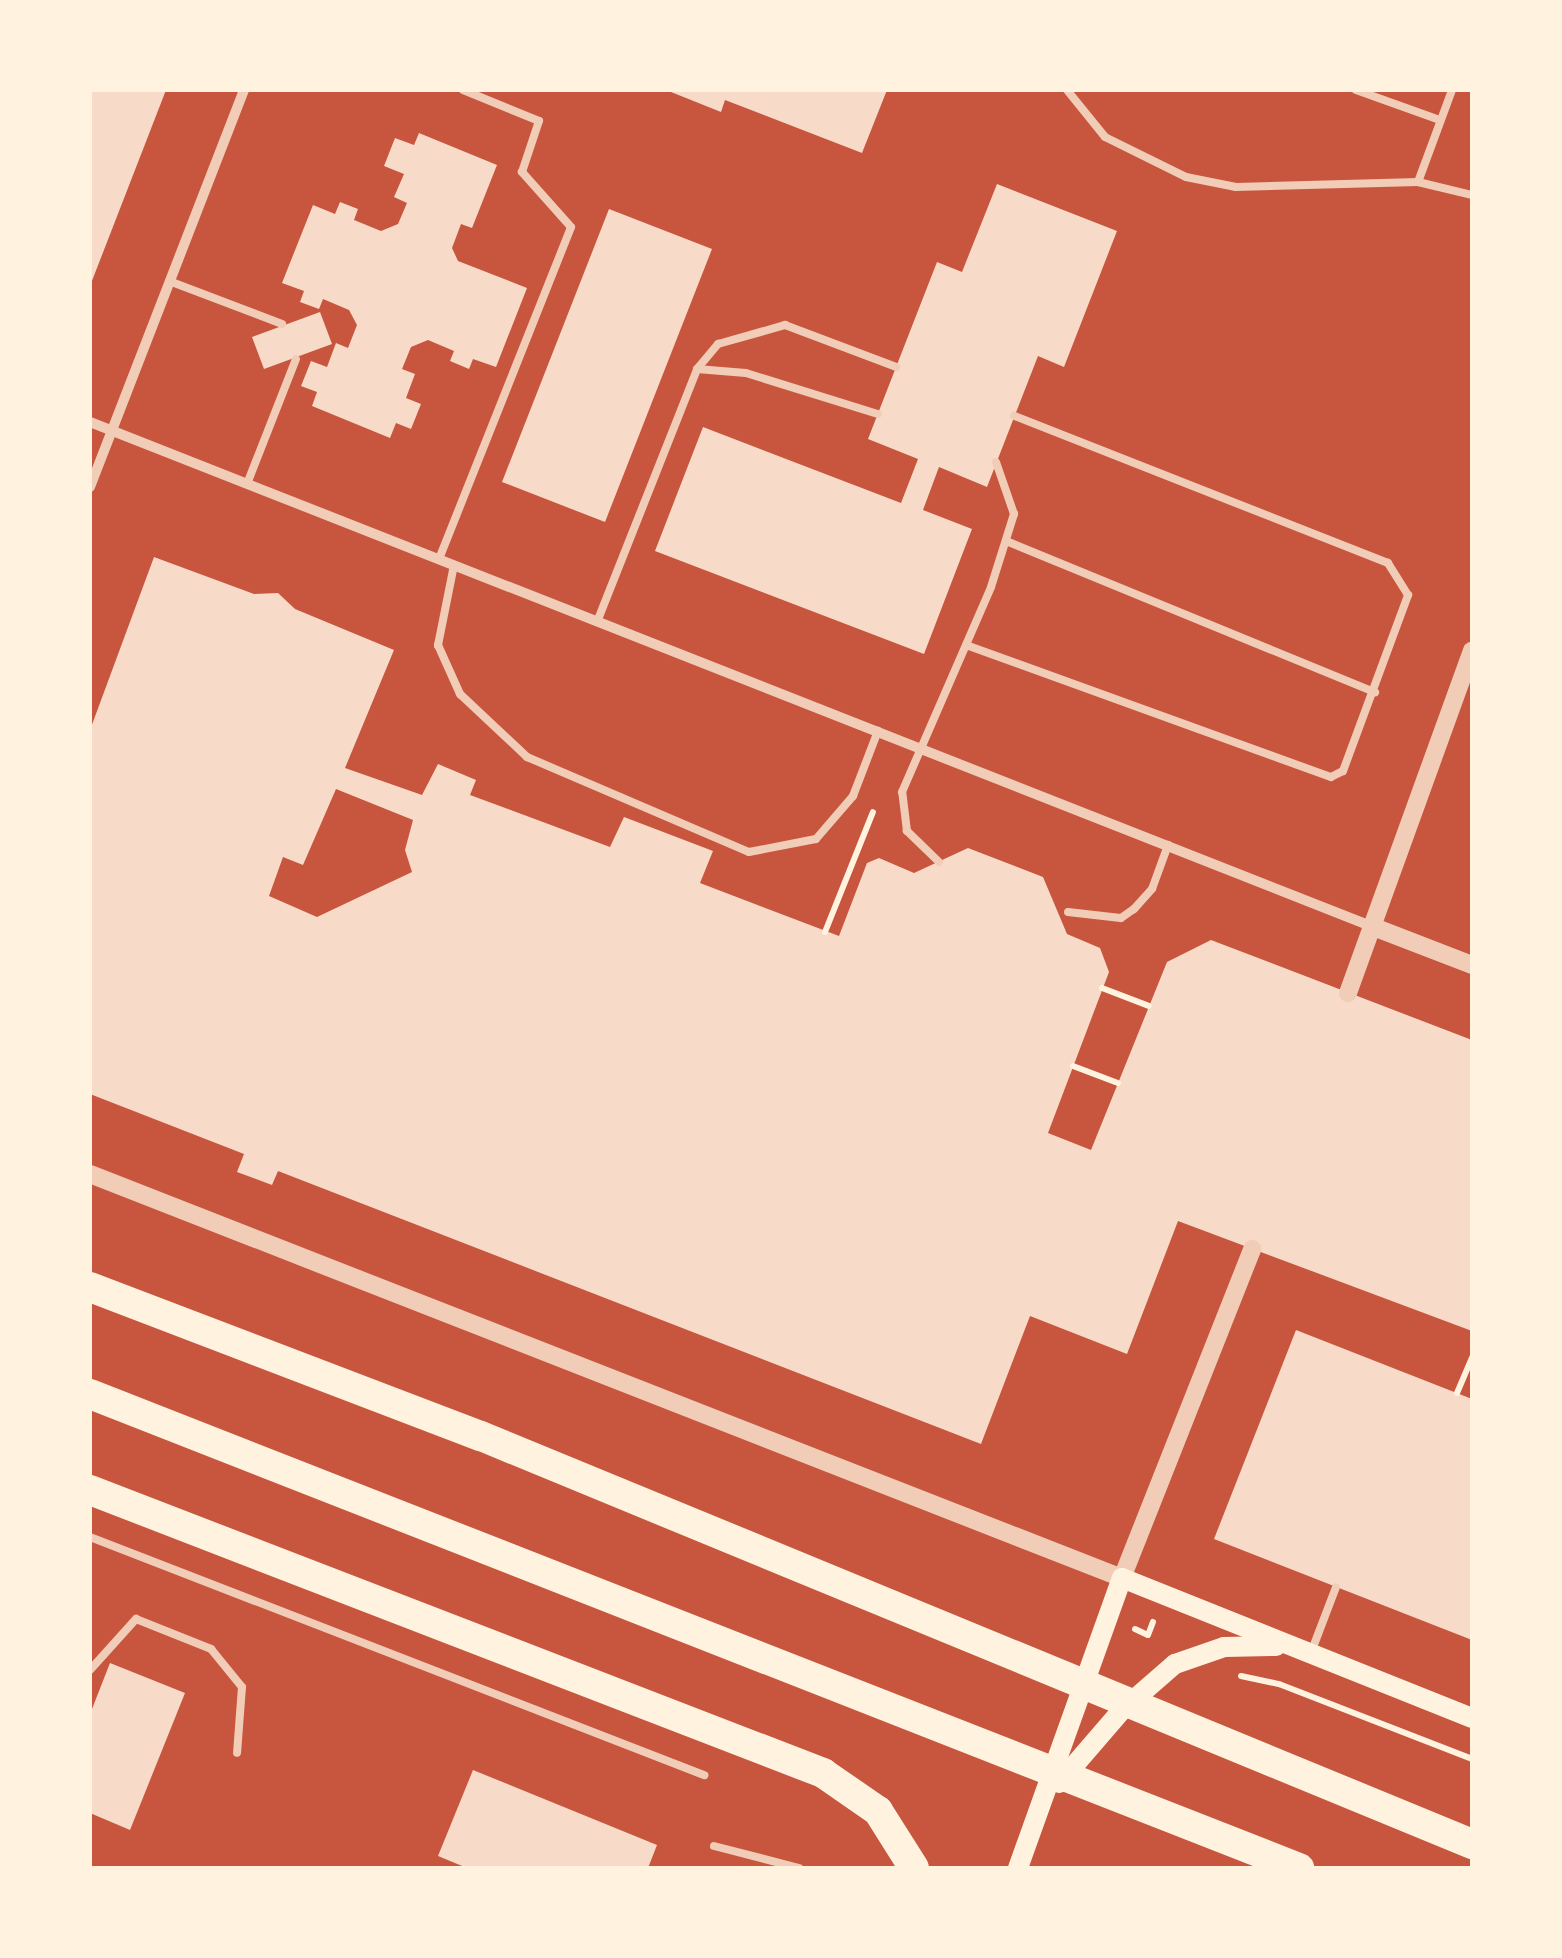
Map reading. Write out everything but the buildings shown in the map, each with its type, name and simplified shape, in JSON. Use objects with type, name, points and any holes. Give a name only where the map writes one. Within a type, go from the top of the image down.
[{"type":"highway","points":[[90,1287],[481,1436],[1472,1844]]},
{"type":"highway","points":[[90,1394],[1299,1868]]},
{"type":"highway","points":[[90,1490],[823,1772],[878,1811],[914,1868]]},
{"type":"main road","points":[[1018,1868],[1122,1578],[1472,1718]]},
{"type":"main road","points":[[1042,1804],[1122,1710],[1175,1664],[1224,1646],[1288,1646]]},
{"type":"street","points":[[90,487],[244,90]]},
{"type":"street","points":[[90,422],[1472,965]]},
{"type":"street","points":[[1348,993],[1472,651]]},
{"type":"street","points":[[90,1174],[1122,1578],[1252,1249]]},
{"type":"lane","points":[[439,559],[571,226],[522,172],[539,121],[463,90]]},
{"type":"lane","points":[[1067,90],[1105,137],[1186,177],[1236,188],[1418,182],[1472,195]]},
{"type":"lane","points":[[1356,90],[1440,120]]},
{"type":"lane","points":[[1418,182],[1452,90]]},
{"type":"lane","points":[[170,281],[282,324]]},
{"type":"lane","points":[[597,622],[697,370],[718,344],[785,325],[896,368]]},
{"type":"lane","points":[[247,484],[296,359]]},
{"type":"lane","points":[[697,370],[746,373],[878,414]]},
{"type":"lane","points":[[966,644],[1331,777],[1343,771],[1408,596],[1388,563],[1014,416]]},
{"type":"lane","points":[[939,862],[907,830],[902,792],[966,644],[1014,514],[996,462]]},
{"type":"lane","points":[[1006,541],[1375,692]]},
{"type":"lane","points":[[454,565],[438,645],[460,694],[527,756],[749,852],[816,838],[853,796],[878,731]]},
{"type":"lane","points":[[1068,912],[1121,918],[1152,888],[1168,846]]},
{"type":"lane","points":[[90,1537],[704,1775]]},
{"type":"lane","points":[[1311,1654],[1336,1586]]},
{"type":"lane","points":[[90,1670],[136,1619],[211,1649],[242,1687],[236,1753]]},
{"type":"lane","points":[[714,1846],[799,1868]]},
{"type":"path","points":[[1102,988],[1149,1006]]},
{"type":"path","points":[[1074,1066],[1118,1084]]},
{"type":"path","points":[[1458,1393],[1472,1357]]},
{"type":"path","points":[[1237,1669],[1244,1681],[1279,1684],[1472,1759]]}]
